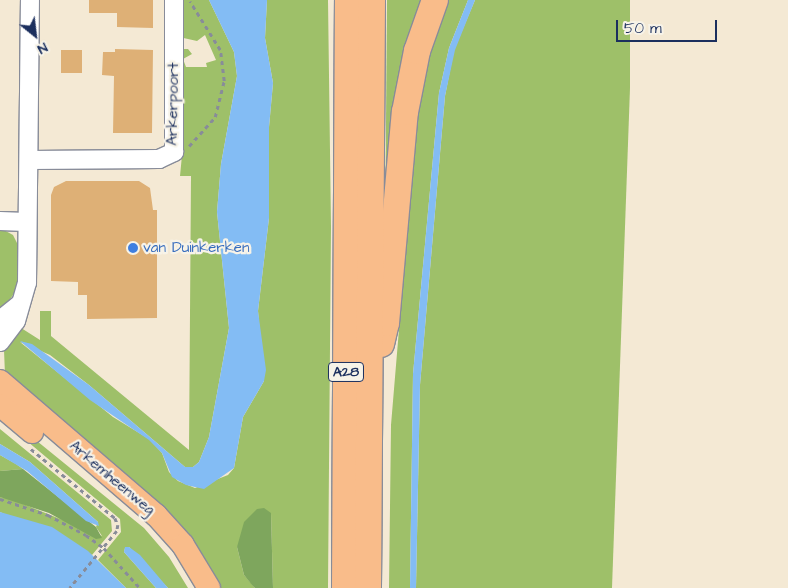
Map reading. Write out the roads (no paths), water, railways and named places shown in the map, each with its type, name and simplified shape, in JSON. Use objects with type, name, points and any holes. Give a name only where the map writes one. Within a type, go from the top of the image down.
[{"type":"highway","name":"A28","points":[[345,588],[348,0]]},
{"type":"highway","name":"A28","points":[[368,588],[372,0]]},
{"type":"highway","name":"A28","points":[[368,399],[386,323],[409,89],[419,44],[435,0]]},
{"type":"main road","name":"Arkemheenweg","points":[[0,381],[156,515],[183,545],[209,588]]},
{"type":"main road","name":"Arkemheenweg","points":[[0,405],[146,525],[177,562],[193,588]]},
{"type":"street","points":[[0,342],[16,321],[27,283],[26,222],[29,160],[30,0]]},
{"type":"street","name":"Arkerpoort","points":[[29,160],[159,159],[174,152],[174,0]]},
{"type":"street","points":[[0,221],[26,222]]},
{"type":"street","points":[[0,320],[20,304]]},
{"type":"water","points":[[209,0],[267,0],[265,38],[273,83],[269,127],[269,218],[258,311],[266,370],[264,381],[243,417],[234,468],[204,489],[186,485],[172,477],[162,453],[149,440],[90,400],[20,341],[32,344],[89,385],[185,467],[193,467],[199,462],[209,437],[229,328],[217,212],[221,164],[237,76],[234,52]]},
{"type":"water","points":[[468,0],[475,0],[455,50],[445,96],[420,385],[416,588],[410,588],[413,374],[439,93],[449,48]]},
{"type":"water","points":[[0,444],[30,462],[98,522],[99,526],[86,521],[27,471],[0,455]]},
{"type":"water","points":[[0,512],[52,527],[88,551],[126,588],[0,588]]},
{"type":"water","points":[[125,547],[129,547],[140,555],[168,588],[156,588],[124,552]]},
{"type":"place","name":"van Duinkerken","points":[[133,248]]}]
